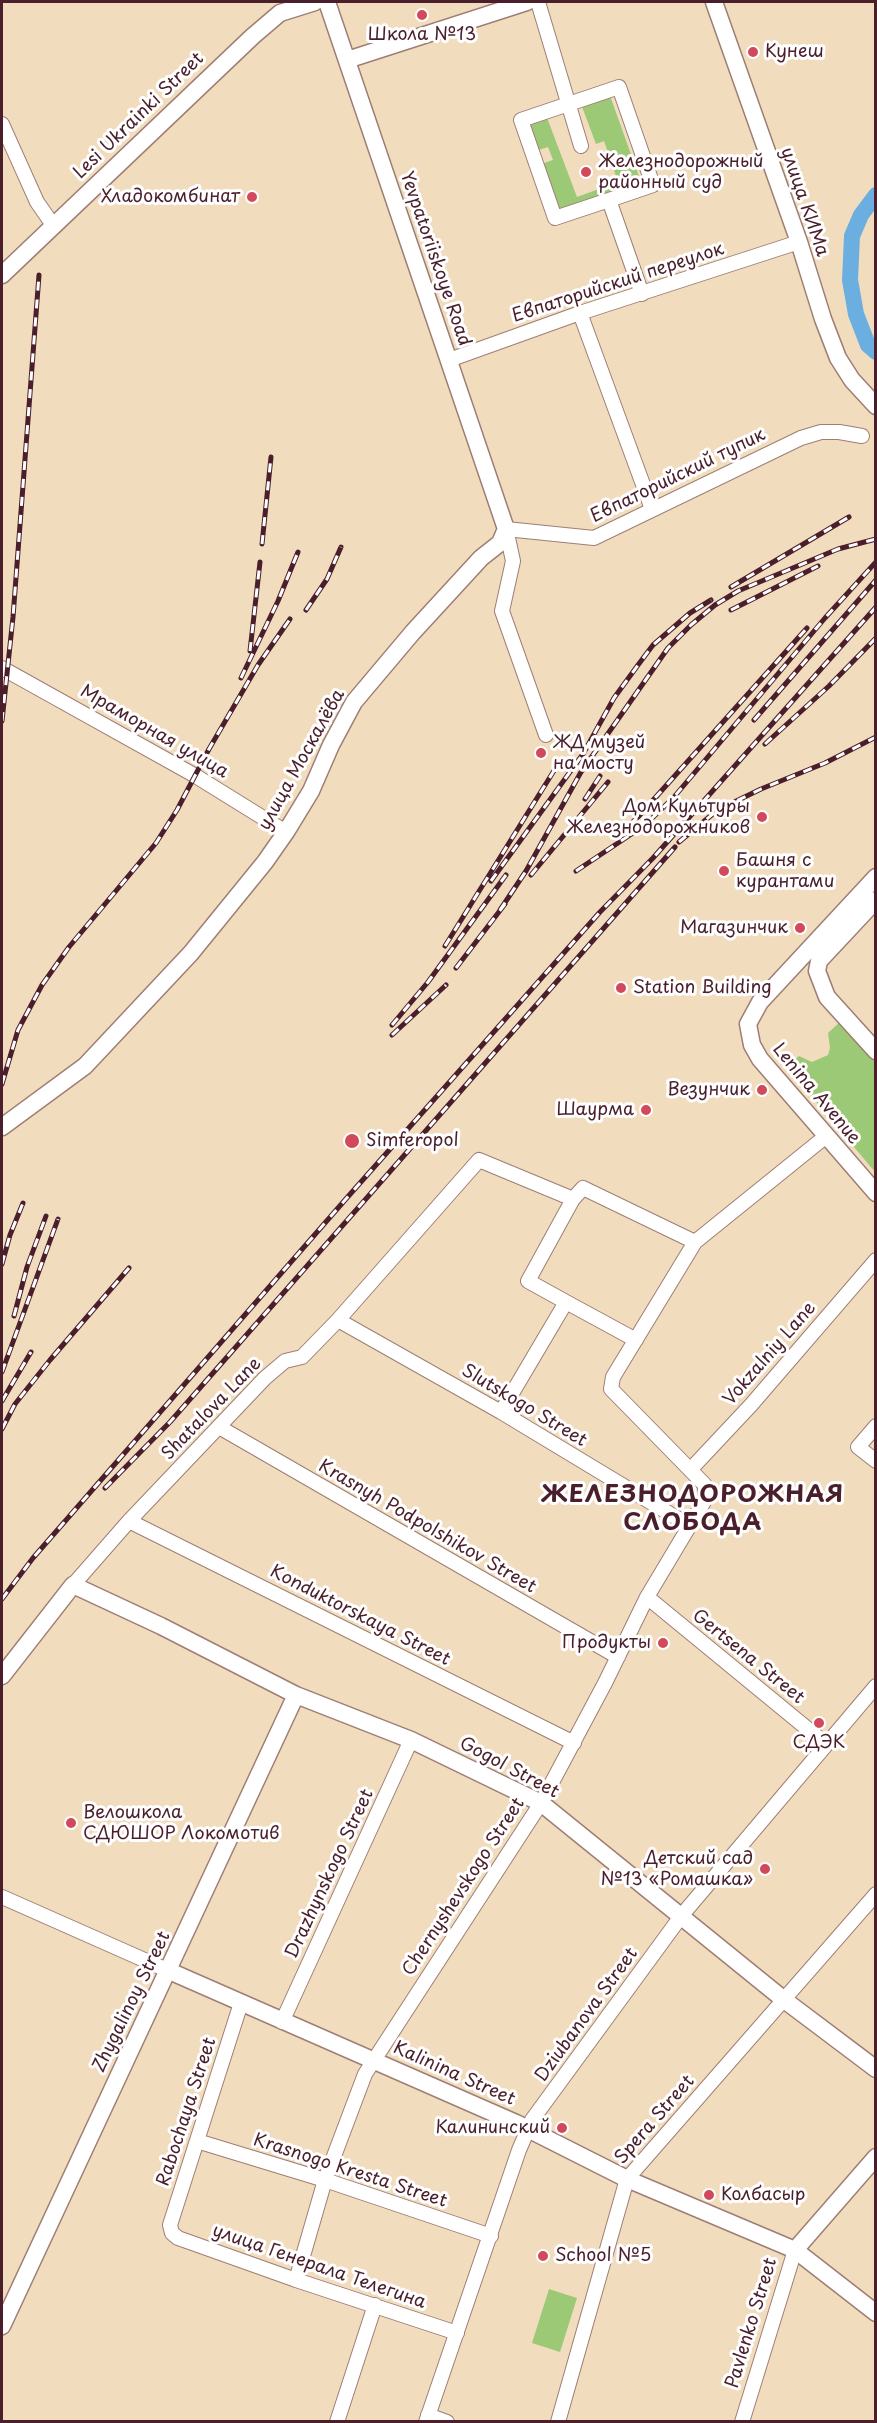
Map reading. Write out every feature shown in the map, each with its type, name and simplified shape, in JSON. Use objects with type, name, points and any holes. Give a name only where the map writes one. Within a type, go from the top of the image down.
[{"type":"main road","name":"Lesi Ukrainki Street","points":[[2,275],[253,36],[280,13],[315,2]]},
{"type":"main road","name":"Yevpatoriiskoye Road","points":[[327,2],[506,529]]},
{"type":"main road","points":[[347,60],[526,2]]},
{"type":"main road","name":"улица КИМа","points":[[714,2],[838,358],[852,380],[876,406]]},
{"type":"main road","name":"улица Москалёва","points":[[2,1127],[85,1066],[191,953],[286,832],[311,791],[354,702],[413,632],[482,558],[500,543],[506,529]]},
{"type":"main road","name":"Lenina Avenue","points":[[876,877],[760,1002],[748,1024],[752,1045],[769,1071],[876,1193]]},
{"type":"main road","points":[[876,900],[819,961],[817,971],[826,997],[876,1051]]},
{"type":"main road","points":[[2,1676],[73,1585]]},
{"type":"main road","name":"Gogol Street","points":[[73,1585],[162,1626],[296,1695],[411,1740],[541,1803],[783,1999],[876,2069]]},
{"type":"main road","name":"Zhygalinoy Street","points":[[2,2326],[296,1695]]},
{"type":"main road","name":"Kalinina Street","points":[[167,1970],[528,2128],[627,2179],[795,2250],[876,2313]]},
{"type":"main road","name":"Pavlenko Street","points":[[795,2250],[876,2157]]},
{"type":"street","points":[[538,2],[581,147]]},
{"type":"street","points":[[619,87],[652,185],[609,200],[555,218],[521,120],[619,87]]},
{"type":"street","points":[[2,123],[37,202],[53,225]]},
{"type":"street","points":[[609,200],[642,294]]},
{"type":"street","name":"Евпаторийский переулок","points":[[449,360],[580,313],[799,242]]},
{"type":"street","points":[[580,313],[652,509]]},
{"type":"street","name":"Евпаторийский тупик","points":[[506,529],[594,538],[801,438],[821,432],[862,436]]},
{"type":"street","points":[[506,529],[513,561],[502,611],[546,735]]},
{"type":"street","name":"Мраморная улица","points":[[2,668],[194,775],[286,832]]},
{"type":"street","points":[[690,1470],[611,1389],[613,1377],[695,1242],[825,1137]]},
{"type":"street","name":"Shatalova Lane","points":[[73,1585],[129,1521],[265,1378],[285,1362],[302,1357],[338,1320],[479,1160],[573,1199]]},
{"type":"street","points":[[636,1340],[528,1281],[573,1199],[583,1188],[695,1242]]},
{"type":"street","name":"Vokzalniy Lane","points":[[690,1470],[751,1406],[876,1260]]},
{"type":"street","points":[[501,1412],[566,1302]]},
{"type":"street","name":"Slutskogo Street","points":[[338,1320],[501,1412],[690,1526]]},
{"type":"street","points":[[876,1426],[858,1447],[876,1461]]},
{"type":"street","name":"Krasnyh Podpolshikov Street","points":[[219,1427],[618,1657]]},
{"type":"street","name":"Chernyshevskogo Street","points":[[296,2280],[325,2180],[365,2074],[541,1803],[574,1743],[647,1597],[705,1500],[707,1493],[705,1485],[690,1470]]},
{"type":"street","name":"Konduktorskaya Street","points":[[129,1521],[574,1743]]},
{"type":"street","name":"Gertsena Street","points":[[647,1597],[826,1744]]},
{"type":"street","name":"Dziubanova Street","points":[[427,2418],[520,2145],[528,2128],[682,1915],[826,1744],[874,1691]]},
{"type":"street","name":"Drazhynskogo Street","points":[[282,2022],[411,1740]]},
{"type":"street","name":"Spera Street","points":[[558,2421],[627,2179],[876,1894]]},
{"type":"street","name":"Kalinina Street","points":[[2,1897],[167,1970]]},
{"type":"street","name":"Rabochaya Street","points":[[172,2233],[170,2225],[241,2003]]},
{"type":"street","name":"Krasnogo Kresta Street","points":[[197,2141],[325,2180],[490,2236]]},
{"type":"street","name":"улица Генерала Телегина","points":[[172,2233],[185,2241],[296,2280],[457,2333]]},
{"type":"street","name":"Pavlenko Street","points":[[742,2421],[795,2250]]},
{"type":"street","points":[[337,2421],[375,2305]]},
{"type":"street","points":[[427,2418],[447,2421]]},
{"type":"green space","points":[[609,93],[641,182],[559,212],[541,164],[553,160],[548,147],[535,151],[525,123],[546,115],[577,197],[618,182],[604,141],[596,144],[581,104]]},
{"type":"green space","points":[[841,1021],[875,1060],[875,1172],[786,1066],[799,1056],[812,1062],[828,1055],[830,1048],[828,1033]]},
{"type":"green space","points":[[549,2289],[577,2298],[560,2352],[532,2343]]},
{"type":"waterway","points":[[876,195],[861,215],[852,236],[850,280],[856,314],[868,345],[876,352]]},
{"type":"railway","points":[[2,721],[13,617],[39,275]]},
{"type":"railway","points":[[262,544],[271,457]]},
{"type":"railway","points":[[731,587],[849,517]]},
{"type":"railway","points":[[500,910],[526,871],[581,772],[668,648],[691,625],[715,605],[738,591],[838,549],[876,539]]},
{"type":"railway","points":[[306,610],[327,579],[341,547]]},
{"type":"railway","points":[[241,678],[278,601],[298,552]]},
{"type":"railway","points":[[250,651],[260,562]]},
{"type":"railway","points":[[576,871],[645,825],[674,797],[825,618],[876,562]]},
{"type":"railway","points":[[731,610],[818,566]]},
{"type":"railway","points":[[754,720],[876,580]]},
{"type":"railway","points":[[491,881],[583,754],[614,698],[653,645],[690,613],[711,600]]},
{"type":"railway","points":[[2,1599],[33,1558],[345,1200],[600,912],[653,858],[876,607]]},
{"type":"railway","points":[[2,1084],[18,1030],[42,985],[69,947],[156,843],[177,810],[209,749],[258,665],[290,619]]},
{"type":"railway","points":[[617,836],[638,817],[807,628]]},
{"type":"railway","points":[[765,744],[829,686],[876,638]]},
{"type":"railway","points":[[679,842],[714,813],[728,805],[825,763],[876,737]]},
{"type":"railway","points":[[445,946],[560,761]]},
{"type":"railway","points":[[585,799],[600,776]]},
{"type":"railway","points":[[531,875],[608,782]]},
{"type":"railway","points":[[105,1488],[170,1422],[675,847]]},
{"type":"railway","points":[[392,1025],[428,982],[506,875]]},
{"type":"railway","points":[[456,968],[505,904]]},
{"type":"railway","points":[[392,1035],[446,985]]},
{"type":"railway","points":[[2,1264],[10,1235],[23,1203]]},
{"type":"railway","points":[[14,1316],[27,1267],[46,1216]]},
{"type":"railway","points":[[2,1372],[58,1219]]},
{"type":"railway","points":[[2,1429],[15,1404],[129,1268]]},
{"type":"railway","points":[[2,1401],[31,1352]]},
{"type":"place","name":"Школа №13","points":[[422,15]]},
{"type":"place","name":"Кунеш","points":[[753,52]]},
{"type":"place","name":"Железнодорожный районный суд","points":[[586,172]]},
{"type":"place","name":"Хладокомбинат","points":[[252,197]]},
{"type":"place","name":"ЖД музей на мосту","points":[[541,753]]},
{"type":"place","name":"Дом Культуры Железнодорожников","points":[[762,817]]},
{"type":"place","name":"Башня с курантами","points":[[724,871]]},
{"type":"place","name":"Магазинчик","points":[[800,928]]},
{"type":"place","name":"Station Building","points":[[621,988]]},
{"type":"place","name":"Везунчик","points":[[762,1090]]},
{"type":"place","name":"Шаурма","points":[[646,1110]]},
{"type":"place","name":"Simferopol","points":[[352,1141]]},
{"type":"place","name":"Продукты","points":[[663,1643]]},
{"type":"place","name":"СДЭК","points":[[819,1723]]},
{"type":"place","name":"Велошкола СДЮШОР Локомотив","points":[[71,1823]]},
{"type":"place","name":"Детский сад №13 «Ромашка»","points":[[765,1869]]},
{"type":"place","name":"Калининский","points":[[562,2128]]},
{"type":"place","name":"Колбасыр","points":[[709,2195]]},
{"type":"place","name":"School №5","points":[[543,2256]]},
{"type":"district","name":"ЖЕЛЕЗНОДОРОЖНАЯ СЛОБОДА","points":[[693,1509]]}]
